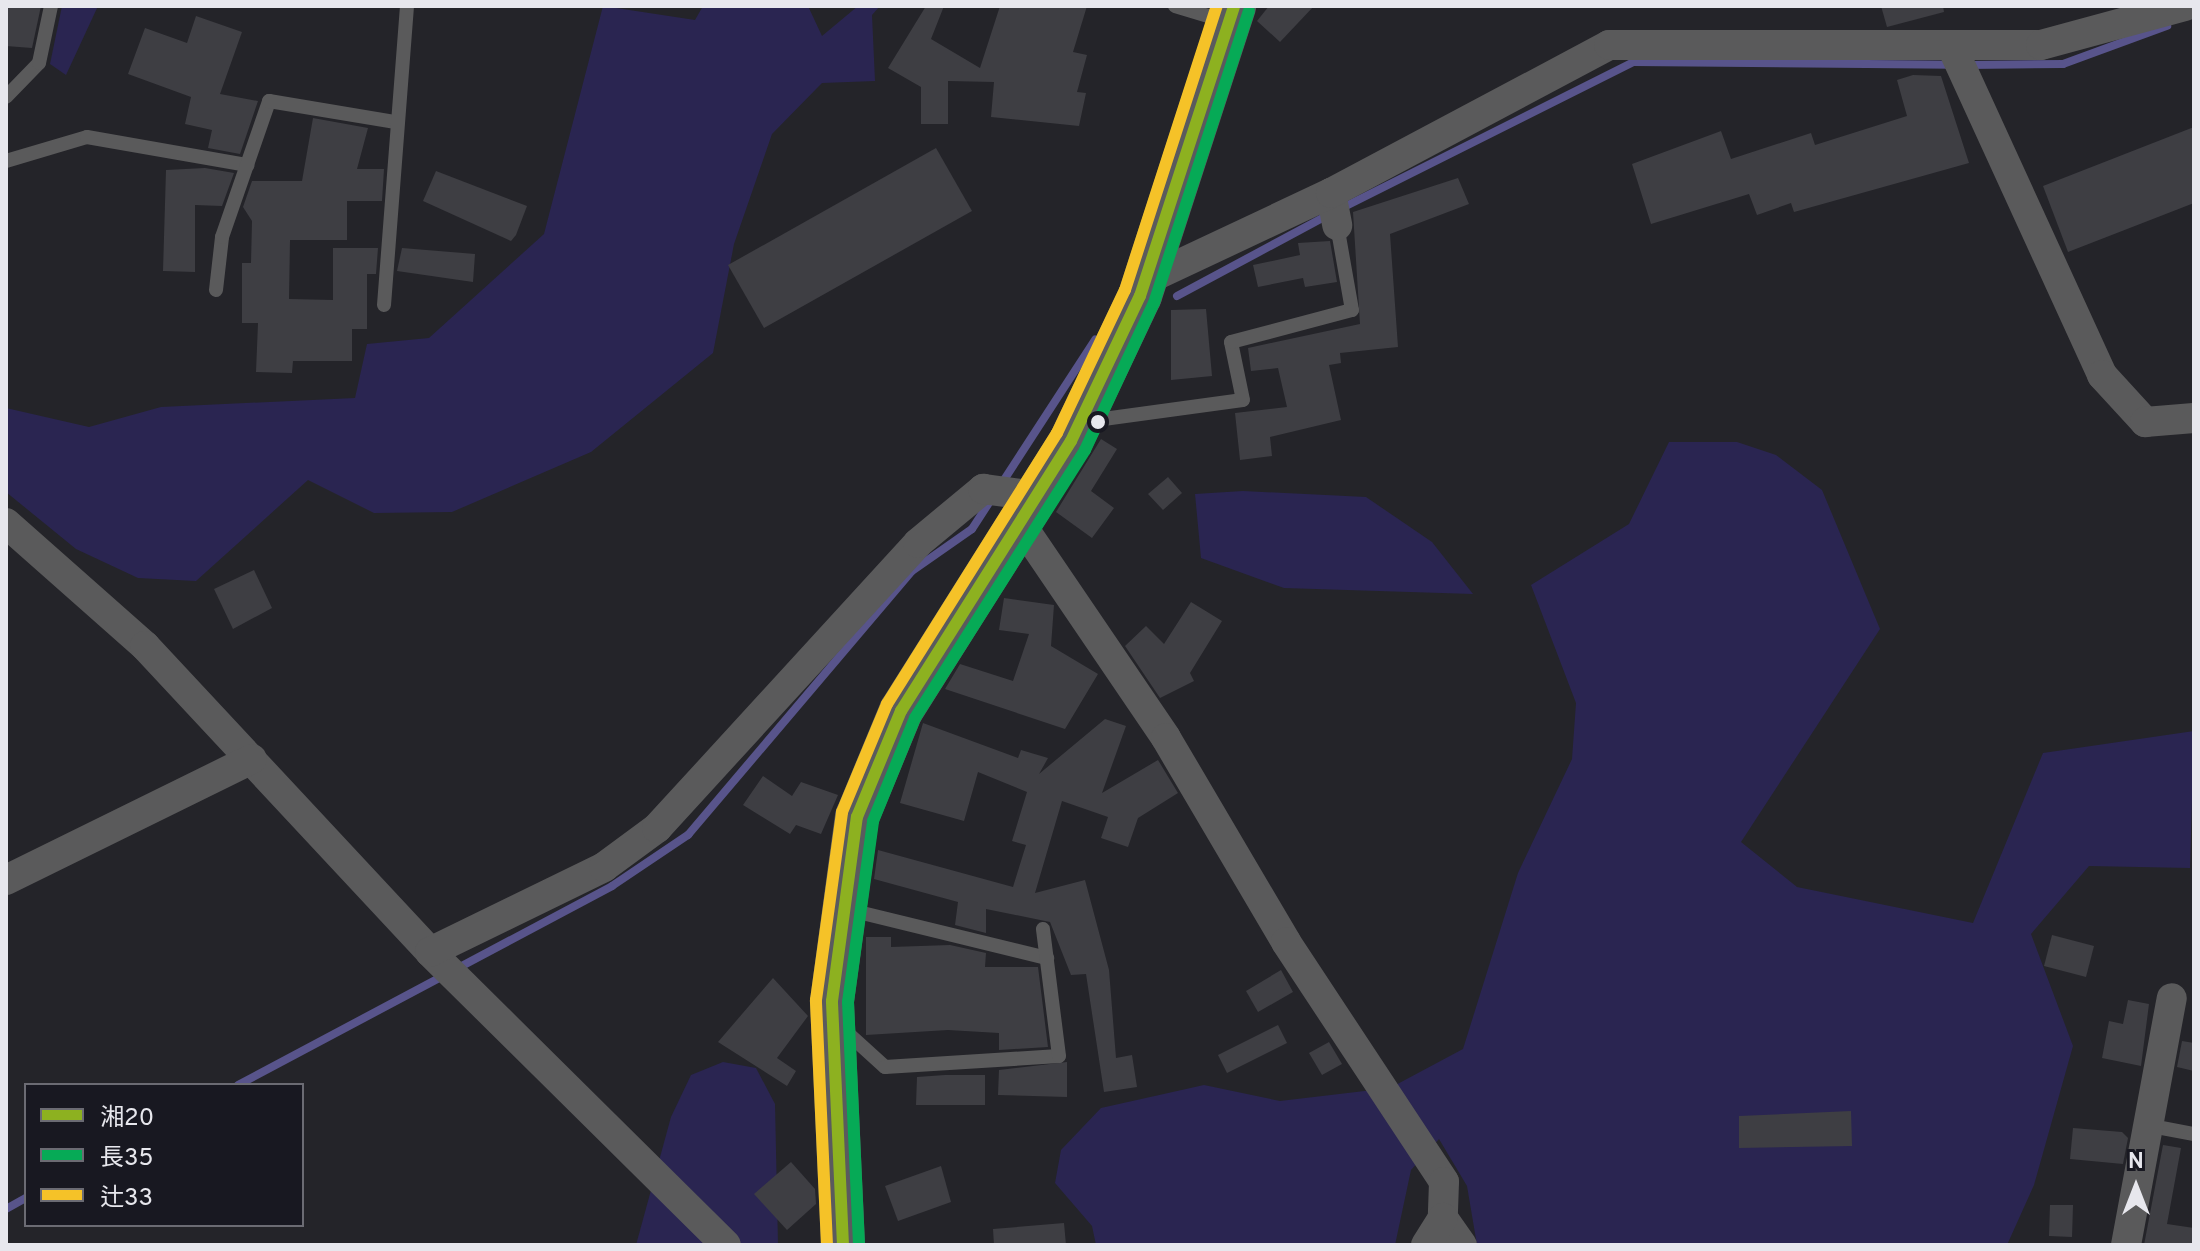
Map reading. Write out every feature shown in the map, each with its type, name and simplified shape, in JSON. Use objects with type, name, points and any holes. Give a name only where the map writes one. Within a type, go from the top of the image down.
[{"type":"main road","points":[[843,1245],[833,1019],[842,908],[857,817],[895,724],[1025,503],[1080,422],[1146,280],[1230,14]]},
{"type":"street","points":[[1146,280],[1334,207],[1609,45],[1956,57],[2041,45],[2185,6]]},
{"type":"street","points":[[1956,57],[2102,375],[2145,422],[2194,418]]},
{"type":"street","points":[[440,962],[604,867],[657,828],[918,543],[983,489],[1025,503],[1286,942],[1444,1182],[1444,1231]]},
{"type":"street","points":[[6,523],[145,646],[440,962],[726,1245]]},
{"type":"street","points":[[6,880],[252,759]]},
{"type":"street","points":[[2126,1245],[2145,1125],[2172,998]]},
{"type":"street","points":[[1426,1245],[1444,1231]]},
{"type":"street","points":[[1444,1231],[1462,1245]]},
{"type":"lane","points":[[6,97],[39,63],[51,6]]},
{"type":"lane","points":[[384,305],[394,122],[407,6]]},
{"type":"lane","points":[[1175,6],[1230,14]]},
{"type":"lane","points":[[216,290],[222,237],[269,101],[394,122]]},
{"type":"lane","points":[[6,161],[87,137],[248,165]]},
{"type":"lane","points":[[1080,422],[1243,400],[1231,342],[1352,310],[1334,207]]},
{"type":"lane","points":[[842,908],[1047,958]]},
{"type":"lane","points":[[833,1019],[885,1067],[1059,1056],[1043,929]]},
{"type":"lane","points":[[2145,1125],[2194,1134]]},
{"type":"shaded area","points":[[62,6],[98,6],[66,75],[50,64]]},
{"type":"shaded area","points":[[603,6],[695,20],[703,6],[808,6],[822,36],[858,6],[880,6],[872,15],[875,81],[822,83],[772,134],[734,244],[713,353],[591,452],[452,512],[374,513],[308,480],[196,581],[138,578],[76,549],[6,492],[6,408],[89,427],[161,407],[355,398],[367,344],[429,338],[544,234]]},
{"type":"shaded area","points":[[1669,442],[1737,442],[1776,455],[1822,490],[1880,629],[1741,842],[1797,887],[1973,923],[2043,753],[2194,731],[2190,868],[2089,866],[2031,934],[2073,1046],[2034,1185],[2007,1245],[1477,1245],[1467,1186],[1439,1139],[1411,1170],[1395,1245],[1096,1245],[1092,1226],[1055,1183],[1061,1150],[1101,1108],[1204,1085],[1280,1101],[1390,1088],[1463,1049],[1518,873],[1572,759],[1576,703],[1531,585],[1629,524]]},
{"type":"shaded area","points":[[1243,491],[1366,497],[1432,542],[1473,594],[1284,588],[1201,558],[1195,494]]},
{"type":"shaded area","points":[[723,1062],[756,1068],[775,1104],[778,1245],[636,1245],[671,1117],[691,1075]]},
{"type":"building","points":[[6,6],[41,6],[32,48],[6,46]]},
{"type":"building","points":[[926,6],[944,6],[931,39],[980,68],[1000,6],[1087,6],[1073,52],[1087,55],[1077,92],[1086,93],[1079,126],[991,117],[994,82],[948,81],[948,124],[921,124],[921,87],[888,68]]},
{"type":"building","points":[[1269,6],[1314,6],[1280,42],[1257,21]]},
{"type":"building","points":[[1881,6],[1943,6],[1944,12],[1887,27]]},
{"type":"building","points":[[196,16],[242,32],[220,94],[258,101],[240,154],[208,148],[212,130],[185,124],[191,97],[128,74],[145,28],[187,43]]},
{"type":"building","points":[[1913,75],[1941,76],[1969,163],[1794,212],[1791,203],[1757,215],[1749,194],[1651,224],[1632,164],[1721,131],[1731,159],[1811,133],[1815,145],[1907,116],[1897,80]]},
{"type":"building","points":[[313,118],[368,128],[357,169],[384,169],[382,201],[347,201],[347,240],[290,240],[289,299],[333,300],[333,248],[378,248],[376,274],[367,274],[367,329],[352,329],[352,361],[293,361],[292,373],[256,372],[258,323],[242,323],[242,263],[251,263],[252,221],[243,207],[252,181],[302,181]]},
{"type":"building","points":[[2194,127],[2194,203],[2068,252],[2043,186]]},
{"type":"building","points":[[936,148],[972,211],[764,328],[728,265]]},
{"type":"building","points":[[205,168],[234,173],[222,206],[195,205],[195,272],[163,271],[166,170]]},
{"type":"building","points":[[436,171],[527,206],[511,241],[423,201]]},
{"type":"building","points":[[1458,178],[1469,204],[1390,234],[1398,347],[1340,353],[1341,363],[1329,365],[1341,420],[1270,437],[1272,456],[1240,460],[1235,413],[1287,407],[1278,368],[1251,371],[1248,348],[1360,324],[1353,212]]},
{"type":"building","points":[[1330,241],[1337,282],[1305,287],[1303,278],[1258,287],[1253,265],[1300,255],[1298,243]]},
{"type":"building","points":[[402,248],[475,254],[473,282],[397,271]]},
{"type":"building","points":[[1206,309],[1212,376],[1171,380],[1171,310]]},
{"type":"building","points":[[1101,439],[1117,449],[1091,491],[1114,508],[1092,538],[1056,512]]},
{"type":"building","points":[[1168,477],[1182,493],[1163,510],[1148,494]]},
{"type":"building","points":[[254,570],[272,608],[233,629],[214,589]]},
{"type":"building","points":[[1004,598],[1054,605],[1051,646],[1098,674],[1065,729],[945,689],[960,664],[1013,681],[1029,634],[999,630]]},
{"type":"building","points":[[1191,602],[1222,621],[1190,673],[1194,681],[1160,698],[1125,646],[1146,626],[1164,644]]},
{"type":"building","points":[[1105,719],[1126,726],[1102,793],[1158,760],[1178,793],[1138,818],[1128,847],[1101,838],[1108,817],[1062,801],[1035,893],[1085,880],[1109,970],[1116,1058],[1132,1055],[1137,1087],[1104,1092],[1086,974],[1071,975],[1050,922],[986,909],[986,933],[955,925],[958,902],[874,879],[878,850],[1013,887],[1026,845],[1012,841],[1027,792],[978,772],[964,821],[900,803],[923,723],[1018,758],[1021,750],[1048,758],[1039,774]]},
{"type":"building","points":[[763,776],[792,796],[801,782],[838,795],[821,834],[796,825],[790,834],[743,805]]},
{"type":"building","points":[[2052,935],[2094,946],[2086,977],[2044,966]]},
{"type":"building","points":[[866,937],[891,937],[891,947],[950,945],[986,953],[985,967],[1038,967],[1048,1047],[999,1050],[999,1033],[948,1030],[866,1035]]},
{"type":"building","points":[[1281,970],[1293,992],[1258,1012],[1246,991]]},
{"type":"building","points":[[773,978],[808,1016],[777,1058],[796,1071],[787,1086],[718,1042]]},
{"type":"building","points":[[2128,1000],[2149,1004],[2141,1066],[2102,1058],[2109,1021],[2123,1024]]},
{"type":"building","points":[[1278,1025],[1287,1043],[1227,1073],[1218,1055]]},
{"type":"building","points":[[2182,1041],[2194,1043],[2194,1071],[2177,1067]]},
{"type":"building","points":[[1329,1042],[1342,1064],[1322,1075],[1309,1053]]},
{"type":"building","points":[[1067,1062],[1067,1097],[998,1095],[999,1070]]},
{"type":"building","points":[[985,1075],[985,1105],[916,1105],[917,1077]]},
{"type":"building","points":[[1851,1111],[1852,1146],[1739,1148],[1739,1116]]},
{"type":"building","points":[[2073,1128],[2122,1132],[2128,1138],[2123,1164],[2070,1159]]},
{"type":"building","points":[[2163,1145],[2181,1148],[2167,1224],[2194,1228],[2194,1245],[2144,1245]]},
{"type":"building","points":[[791,1162],[815,1189],[816,1204],[787,1230],[754,1194]]},
{"type":"building","points":[[941,1166],[951,1202],[898,1221],[885,1186]]},
{"type":"building","points":[[2050,1205],[2073,1205],[2072,1237],[2049,1236]]},
{"type":"building","points":[[1064,1223],[1066,1245],[994,1245],[993,1229]]},
{"type":"waterway","points":[[1967,65],[2063,64],[2167,26]]},
{"type":"waterway","points":[[1342,208],[1633,62],[1954,65]]},
{"type":"waterway","points":[[1177,296],[1330,214]]},
{"type":"waterway","points":[[1002,483],[1095,340]]},
{"type":"waterway","points":[[242,1083],[612,886],[688,835],[912,571],[972,529],[992,498]]},
{"type":"waterway","points":[[6,1209],[24,1199]]},
{"type":"transit line","name":"辻33","points":[[827,1245],[816,1000],[842,812],[887,704],[1057,433],[1125,290],[1217,6]]},
{"type":"transit line","name":"湘20","points":[[843,1245],[832,1001],[857,817],[901,711],[1071,441],[1140,296],[1234,6]]},
{"type":"transit line","name":"長35","points":[[859,1244],[848,1002],[873,821],[915,718],[1085,450],[1154,303],[1249,11]]}]
